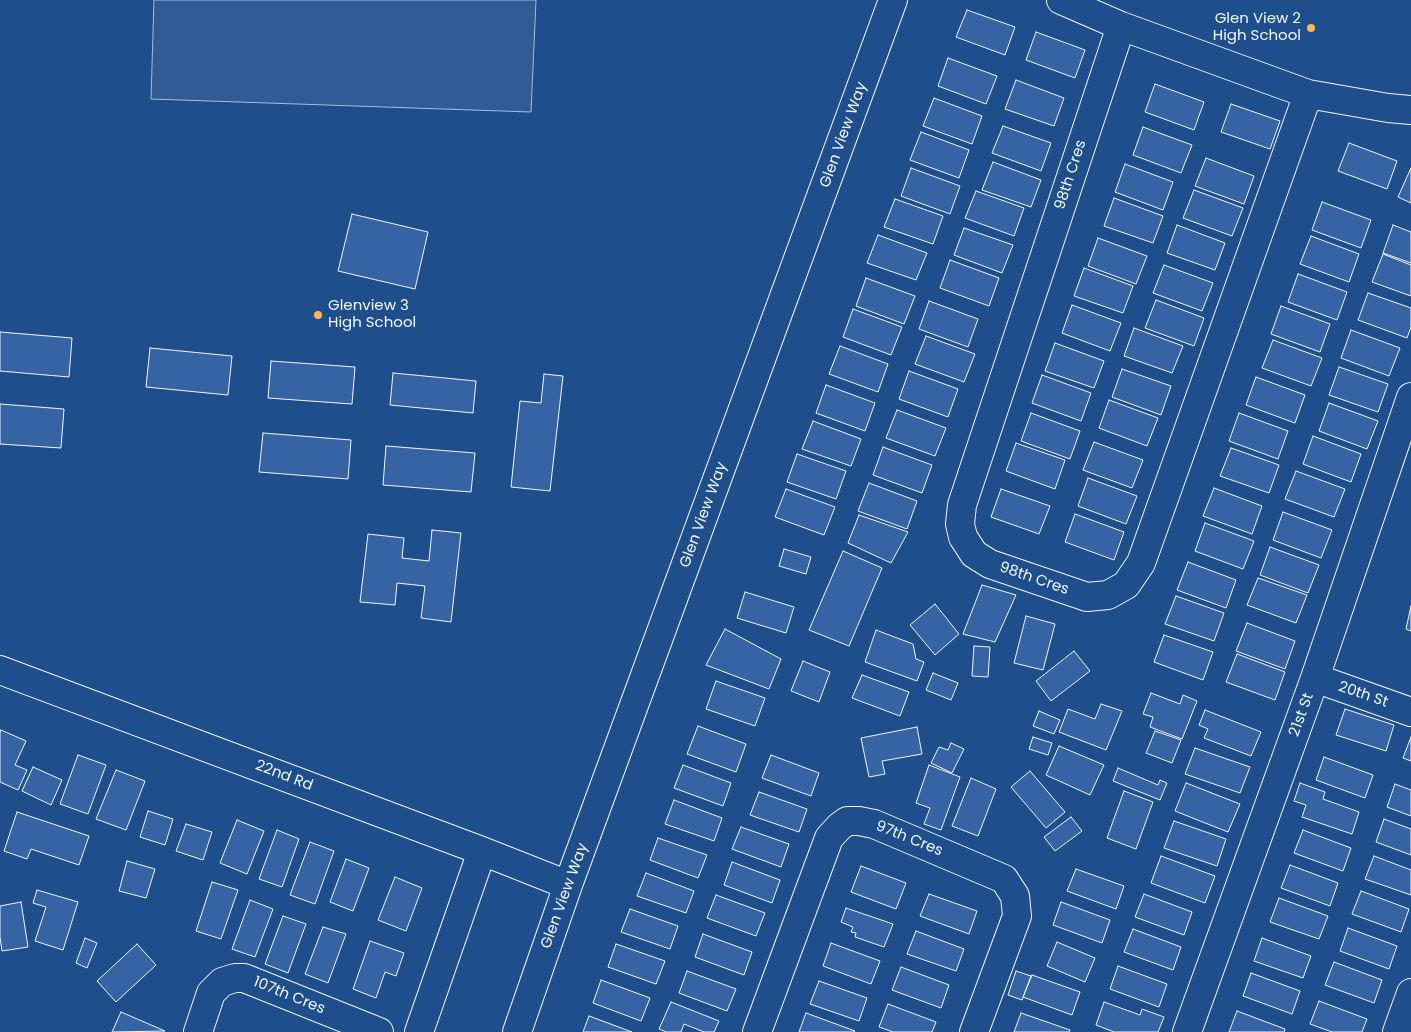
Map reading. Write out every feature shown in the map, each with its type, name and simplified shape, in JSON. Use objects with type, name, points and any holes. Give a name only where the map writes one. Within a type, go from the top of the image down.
[{"type":"street","name":"Glen View Way","points":[[517,1032],[568,885],[893,0]]},
{"type":"street","points":[[1061,0],[1121,26],[1308,94],[1388,108],[1411,110]]},
{"type":"street","name":"98th Cres","points":[[1121,26],[962,505],[960,524],[963,537],[974,554],[990,564],[1087,597],[1108,595],[1126,585],[1141,563],[1308,94]]},
{"type":"street","name":"21st St","points":[[1186,1032],[1315,678],[1411,397]]},
{"type":"street","name":"22nd Rd","points":[[0,670],[482,850],[568,885]]},
{"type":"street","name":"20th St","points":[[1315,678],[1411,712]]},
{"type":"street","name":"97th Cres","points":[[757,1032],[829,838],[838,827],[847,821],[874,824],[1004,879],[1015,896],[1017,916],[974,1032]]},
{"type":"street","points":[[419,1032],[482,850]]},
{"type":"street","name":"107th Cres","points":[[198,1032],[211,993],[222,982],[235,978],[244,978],[379,1032]]},
{"type":"street","points":[[1397,1032],[1411,993]]},
{"type":"shaded area","points":[[154,0],[536,0],[531,112],[151,99]]},
{"type":"building","points":[[967,10],[1015,27],[1005,55],[956,37]]},
{"type":"building","points":[[1036,32],[1085,50],[1075,78],[1026,60]]},
{"type":"building","points":[[948,58],[997,76],[986,104],[938,86]]},
{"type":"building","points":[[1016,80],[1064,98],[1054,126],[1005,109]]},
{"type":"building","points":[[1155,84],[1204,102],[1194,130],[1145,112]]},
{"type":"building","points":[[934,98],[982,116],[972,144],[923,126]]},
{"type":"building","points":[[1231,104],[1280,121],[1270,149],[1221,132]]},
{"type":"building","points":[[1003,126],[1051,143],[1041,171],[992,153]]},
{"type":"building","points":[[1143,127],[1192,145],[1181,173],[1133,155]]},
{"type":"building","points":[[921,132],[969,150],[959,178],[910,160]]},
{"type":"building","points":[[1349,143],[1397,161],[1387,189],[1338,171]]},
{"type":"building","points":[[1206,158],[1254,176],[1244,204],[1195,186]]},
{"type":"building","points":[[993,162],[1041,180],[1031,207],[982,190]]},
{"type":"building","points":[[1125,164],[1173,182],[1163,210],[1115,192]]},
{"type":"building","points":[[911,168],[960,186],[950,214],[901,196]]},
{"type":"building","points":[[1411,168],[1411,203],[1398,197]]},
{"type":"building","points":[[1194,190],[1243,208],[1232,236],[1183,218]]},
{"type":"building","points":[[976,191],[1024,208],[1014,236],[965,218]]},
{"type":"building","points":[[1114,198],[1163,216],[1153,243],[1104,226]]},
{"type":"building","points":[[895,199],[943,216],[933,244],[884,227]]},
{"type":"building","points":[[1322,202],[1371,220],[1361,248],[1312,230]]},
{"type":"building","points":[[352,214],[428,232],[415,289],[338,271]]},
{"type":"building","points":[[1177,225],[1225,243],[1215,270],[1167,253]]},
{"type":"building","points":[[1393,225],[1411,232],[1411,263],[1383,253]]},
{"type":"building","points":[[964,228],[1013,245],[1002,273],[954,255]]},
{"type":"building","points":[[878,235],[927,253],[916,280],[867,263]]},
{"type":"building","points":[[1311,236],[1359,254],[1349,282],[1300,264]]},
{"type":"building","points":[[1098,238],[1147,256],[1136,284],[1088,266]]},
{"type":"building","points":[[1383,254],[1411,265],[1411,296],[1372,282]]},
{"type":"building","points":[[950,260],[999,278],[989,306],[940,288]]},
{"type":"building","points":[[1164,265],[1213,283],[1202,311],[1153,293]]},
{"type":"building","points":[[1084,268],[1133,286],[1123,313],[1074,296]]},
{"type":"building","points":[[1298,274],[1347,292],[1337,320],[1288,302]]},
{"type":"building","points":[[866,278],[915,296],[904,324],[856,306]]},
{"type":"building","points":[[1368,293],[1411,308],[1411,327],[1407,338],[1358,320]]},
{"type":"building","points":[[1156,300],[1204,318],[1194,346],[1145,328]]},
{"type":"building","points":[[929,301],[978,319],[968,347],[919,329]]},
{"type":"building","points":[[1072,305],[1121,323],[1110,351],[1062,333]]},
{"type":"building","points":[[1281,306],[1330,324],[1320,352],[1271,334]]},
{"type":"building","points":[[853,309],[902,327],[891,355],[843,337]]},
{"type":"building","points":[[1134,328],[1183,346],[1172,373],[1124,356]]},
{"type":"building","points":[[1351,330],[1400,348],[1389,376],[1341,358]]},
{"type":"building","points":[[0,332],[72,338],[69,377],[0,371]]},
{"type":"building","points":[[926,336],[975,354],[964,382],[915,364]]},
{"type":"building","points":[[1273,340],[1322,358],[1311,386],[1262,368]]},
{"type":"building","points":[[1055,343],[1104,361],[1094,388],[1045,371]]},
{"type":"building","points":[[840,346],[888,364],[878,392],[829,374]]},
{"type":"building","points":[[150,348],[232,356],[228,395],[146,387]]},
{"type":"building","points":[[271,361],[355,367],[352,404],[268,398]]},
{"type":"building","points":[[1339,367],[1388,384],[1378,412],[1329,395]]},
{"type":"building","points":[[1122,369],[1171,386],[1161,415],[1112,397]]},
{"type":"building","points":[[909,371],[958,389],[948,417],[899,399]]},
{"type":"building","points":[[393,373],[476,381],[473,413],[390,405]]},
{"type":"building","points":[[544,374],[563,376],[550,491],[511,487],[520,401],[541,403]]},
{"type":"building","points":[[1042,375],[1091,393],[1081,421],[1032,403]]},
{"type":"building","points":[[1256,377],[1305,395],[1295,423],[1246,405]]},
{"type":"building","points":[[826,385],[875,403],[865,431],[816,413]]},
{"type":"building","points":[[1109,400],[1158,418],[1147,446],[1099,428]]},
{"type":"building","points":[[1329,403],[1378,421],[1367,449],[1319,431]]},
{"type":"building","points":[[0,404],[64,409],[61,448],[0,444]]},
{"type":"building","points":[[897,410],[946,428],[935,456],[886,438]]},
{"type":"building","points":[[1031,413],[1080,431],[1070,459],[1021,441]]},
{"type":"building","points":[[1239,413],[1288,431],[1278,459],[1229,441]]},
{"type":"building","points":[[813,421],[861,439],[851,466],[802,449]]},
{"type":"building","points":[[263,433],[351,440],[348,479],[259,472]]},
{"type":"building","points":[[1313,436],[1361,454],[1351,482],[1303,464]]},
{"type":"building","points":[[1094,442],[1143,460],[1132,488],[1083,470]]},
{"type":"building","points":[[1016,443],[1065,460],[1055,489],[1006,471]]},
{"type":"building","points":[[386,446],[475,453],[471,492],[383,485]]},
{"type":"building","points":[[883,447],[932,465],[922,493],[873,475]]},
{"type":"building","points":[[1231,448],[1279,465],[1269,493],[1220,476]]},
{"type":"building","points":[[797,454],[846,471],[836,499],[787,482]]},
{"type":"building","points":[[1296,471],[1345,489],[1334,517],[1285,499]]},
{"type":"building","points":[[1088,478],[1137,496],[1126,524],[1078,506]]},
{"type":"building","points":[[869,483],[917,501],[907,529],[858,511]]},
{"type":"building","points":[[1214,488],[1262,506],[1252,534],[1203,516]]},
{"type":"building","points":[[786,489],[835,507],[824,535],[775,517]]},
{"type":"building","points":[[1001,489],[1050,506],[1039,534],[991,517]]},
{"type":"building","points":[[1283,512],[1332,530],[1321,558],[1273,540]]},
{"type":"building","points":[[1075,514],[1124,532],[1114,560],[1065,542]]},
{"type":"building","points":[[859,515],[908,532],[891,563],[848,543]]},
{"type":"building","points":[[1205,523],[1254,541],[1243,569],[1195,551]]},
{"type":"building","points":[[432,530],[461,533],[451,622],[421,618],[425,586],[397,583],[395,605],[360,602],[368,534],[404,538],[402,558],[429,561]]},
{"type":"building","points":[[1270,547],[1319,565],[1308,593],[1260,575]]},
{"type":"building","points":[[784,549],[811,557],[806,574],[779,566]]},
{"type":"building","points":[[843,551],[882,568],[849,646],[809,630]]},
{"type":"building","points":[[1188,562],[1236,580],[1226,608],[1177,590]]},
{"type":"building","points":[[1258,578],[1307,595],[1296,623],[1247,605]]},
{"type":"building","points":[[982,585],[1016,595],[995,642],[963,634]]},
{"type":"building","points":[[745,592],[794,607],[786,633],[737,618]]},
{"type":"building","points":[[1176,596],[1224,613],[1214,641],[1165,624]]},
{"type":"building","points":[[935,604],[959,634],[935,655],[910,625]]},
{"type":"building","points":[[1411,606],[1411,631],[1406,629]]},
{"type":"building","points":[[1026,616],[1055,624],[1043,670],[1014,663]]},
{"type":"building","points":[[1247,623],[1295,641],[1285,669],[1236,651]]},
{"type":"building","points":[[725,629],[781,659],[769,689],[706,665]]},
{"type":"building","points":[[876,630],[913,644],[916,659],[924,662],[917,681],[865,662]]},
{"type":"building","points":[[1164,635],[1213,652],[1203,680],[1154,662]]},
{"type":"building","points":[[974,646],[990,647],[988,677],[972,676]]},
{"type":"building","points":[[1074,651],[1090,671],[1051,701],[1036,681]]},
{"type":"building","points":[[1237,654],[1285,672],[1275,700],[1226,682]]},
{"type":"building","points":[[803,661],[830,672],[819,702],[791,691]]},
{"type":"building","points":[[933,673],[958,683],[951,700],[926,690]]},
{"type":"building","points":[[862,675],[909,692],[900,716],[852,698]]},
{"type":"building","points":[[716,681],[765,698],[755,726],[706,709]]},
{"type":"building","points":[[1151,693],[1180,704],[1183,695],[1197,701],[1182,739],[1150,727],[1153,717],[1143,714]]},
{"type":"building","points":[[1101,704],[1122,711],[1106,750],[1059,732],[1068,709],[1095,719]]},
{"type":"building","points":[[1345,709],[1394,725],[1386,751],[1336,735]]},
{"type":"building","points":[[1205,710],[1261,732],[1251,756],[1204,738],[1208,729],[1199,725]]},
{"type":"building","points":[[1039,711],[1060,720],[1054,734],[1033,726]]},
{"type":"building","points":[[698,726],[746,744],[736,772],[687,754]]},
{"type":"building","points":[[917,727],[922,754],[882,761],[885,774],[869,777],[861,738]]},
{"type":"building","points":[[1,730],[26,741],[15,765],[27,770],[18,790],[0,782]]},
{"type":"building","points":[[1155,731],[1181,740],[1172,763],[1146,753]]},
{"type":"building","points":[[1033,737],[1052,743],[1048,755],[1029,749]]},
{"type":"building","points":[[1411,737],[1411,761],[1403,758]]},
{"type":"building","points":[[951,743],[964,749],[952,773],[931,763],[939,747],[948,750]]},
{"type":"building","points":[[1059,746],[1104,765],[1090,795],[1046,775]]},
{"type":"building","points":[[1195,748],[1250,767],[1240,793],[1185,774]]},
{"type":"building","points":[[78,755],[106,765],[88,814],[60,804]]},
{"type":"building","points":[[771,755],[819,773],[811,796],[762,778]]},
{"type":"building","points":[[1324,757],[1373,775],[1365,798],[1316,780]]},
{"type":"building","points":[[683,765],[731,783],[723,806],[674,788]]},
{"type":"building","points":[[929,765],[960,777],[941,830],[924,824],[930,808],[916,803]]},
{"type":"building","points":[[33,767],[62,780],[51,805],[22,791]]},
{"type":"building","points":[[1118,768],[1158,785],[1160,780],[1167,783],[1160,800],[1113,781]]},
{"type":"building","points":[[116,770],[145,781],[126,830],[96,819]]},
{"type":"building","points":[[1030,771],[1065,812],[1046,828],[1011,787]]},
{"type":"building","points":[[971,778],[996,789],[978,836],[952,826]]},
{"type":"building","points":[[1186,783],[1240,804],[1228,832],[1175,811]]},
{"type":"building","points":[[1300,783],[1325,792],[1323,799],[1359,812],[1352,834],[1302,817],[1306,805],[1294,801]]},
{"type":"building","points":[[1395,784],[1411,790],[1411,816],[1387,807]]},
{"type":"building","points":[[1124,791],[1153,802],[1136,849],[1107,838]]},
{"type":"building","points":[[759,792],[807,809],[799,832],[750,815]]},
{"type":"building","points":[[674,800],[722,818],[714,841],[665,824]]},
{"type":"building","points":[[148,811],[173,819],[165,845],[140,837]]},
{"type":"building","points":[[17,812],[89,836],[79,865],[31,849],[27,859],[4,851]]},
{"type":"building","points":[[1071,817],[1082,831],[1055,851],[1044,837]]},
{"type":"building","points":[[1384,819],[1411,829],[1411,855],[1376,842]]},
{"type":"building","points":[[237,820],[264,831],[247,874],[220,863]]},
{"type":"building","points":[[1174,821],[1226,839],[1217,866],[1164,848]]},
{"type":"building","points":[[186,824],[212,832],[203,860],[176,851]]},
{"type":"building","points":[[741,827],[789,844],[781,867],[732,849]]},
{"type":"building","points":[[277,830],[299,839],[282,887],[259,879]]},
{"type":"building","points":[[1303,830],[1351,848],[1343,871],[1294,853]]},
{"type":"building","points":[[658,838],[707,855],[698,878],[650,860]]},
{"type":"building","points":[[310,842],[334,851],[315,904],[290,895]]},
{"type":"building","points":[[1161,856],[1215,876],[1205,903],[1151,883]]},
{"type":"building","points":[[1374,856],[1411,870],[1411,895],[1365,879]]},
{"type":"building","points":[[346,859],[369,868],[353,911],[330,902]]},
{"type":"building","points":[[127,861],[155,869],[146,898],[119,891]]},
{"type":"building","points":[[732,862],[780,880],[772,903],[724,885]]},
{"type":"building","points":[[1290,865],[1338,883],[1330,906],[1281,888]]},
{"type":"building","points":[[861,866],[906,883],[896,909],[851,892]]},
{"type":"building","points":[[1076,869],[1124,886],[1116,909],[1067,891]]},
{"type":"building","points":[[646,873],[694,891],[686,913],[637,896]]},
{"type":"building","points":[[395,877],[422,888],[406,931],[378,920]]},
{"type":"building","points":[[212,882],[238,890],[221,939],[196,931]]},
{"type":"building","points":[[37,890],[78,902],[63,950],[35,941],[46,907],[33,903]]},
{"type":"building","points":[[1361,891],[1409,909],[1401,932],[1352,914]]},
{"type":"building","points":[[929,894],[977,911],[969,934],[920,916]]},
{"type":"building","points":[[1144,894],[1192,912],[1184,935],[1135,917]]},
{"type":"building","points":[[716,895],[765,913],[756,936],[707,918]]},
{"type":"building","points":[[1279,898],[1328,916],[1319,939],[1270,922]]},
{"type":"building","points":[[250,900],[273,909],[255,957],[232,949]]},
{"type":"building","points":[[21,902],[28,947],[2,951],[0,906]]},
{"type":"building","points":[[1061,902],[1110,920],[1102,943],[1053,925]]},
{"type":"building","points":[[846,908],[893,924],[884,947],[855,937],[856,933],[851,932],[853,927],[841,922]]},
{"type":"building","points":[[630,909],[678,926],[670,949],[621,932]]},
{"type":"building","points":[[283,916],[306,924],[288,973],[265,964]]},
{"type":"building","points":[[323,927],[346,934],[328,983],[305,974]]},
{"type":"building","points":[[1348,928],[1397,946],[1389,969],[1340,951]]},
{"type":"building","points":[[1133,929],[1181,947],[1173,970],[1124,952]]},
{"type":"building","points":[[916,931],[964,949],[956,971],[907,954]]},
{"type":"building","points":[[703,934],[752,952],[744,975],[695,957]]},
{"type":"building","points":[[85,938],[97,943],[87,968],[76,963]]},
{"type":"building","points":[[1262,938],[1311,956],[1303,978],[1254,961]]},
{"type":"building","points":[[370,941],[404,953],[396,976],[385,972],[376,998],[353,989]]},
{"type":"building","points":[[1057,942],[1095,958],[1085,982],[1047,966]]},
{"type":"building","points":[[831,943],[880,961],[871,984],[823,966]]},
{"type":"building","points":[[137,944],[156,965],[116,1002],[97,981]]},
{"type":"building","points":[[616,944],[665,961],[656,984],[608,967]]},
{"type":"building","points":[[1334,962],[1382,980],[1374,1003],[1325,985]]},
{"type":"building","points":[[1118,966],[1167,984],[1159,1007],[1110,989]]},
{"type":"building","points":[[901,967],[949,985],[941,1008],[892,990]]},
{"type":"building","points":[[687,971],[736,989],[727,1011],[679,993]]},
{"type":"building","points":[[1016,971],[1031,976],[1022,1000],[1008,995]]},
{"type":"building","points":[[1251,973],[1300,991],[1292,1014],[1243,996]]},
{"type":"building","points":[[1032,975],[1080,992],[1072,1015],[1023,997]]},
{"type":"building","points":[[601,980],[650,998],[641,1021],[593,1003]]},
{"type":"building","points":[[819,981],[867,998],[859,1021],[810,1004]]},
{"type":"building","points":[[1319,1001],[1367,1019],[1362,1032],[1332,1032],[1310,1024]]},
{"type":"building","points":[[671,1002],[719,1021],[714,1032],[704,1032],[684,1024],[681,1032],[666,1032],[659,1029]]},
{"type":"building","points":[[1104,1002],[1140,1015],[1142,1009],[1164,1017],[1158,1032],[1114,1032],[1096,1025]]},
{"type":"building","points":[[888,1004],[936,1022],[932,1032],[893,1032],[879,1027]]},
{"type":"building","points":[[1237,1011],[1285,1029],[1284,1032],[1229,1032]]},
{"type":"building","points":[[121,1012],[165,1031],[112,1032]]},
{"type":"building","points":[[806,1013],[855,1031],[799,1032]]},
{"type":"building","points":[[1021,1013],[1070,1030],[1069,1032],[1014,1032]]},
{"type":"building","points":[[589,1016],[632,1032],[583,1032]]},
{"type":"place","name":"Glen View 2 High School","points":[[1311,28]]},
{"type":"place","name":"Glenview 3 High School","points":[[318,315]]}]
